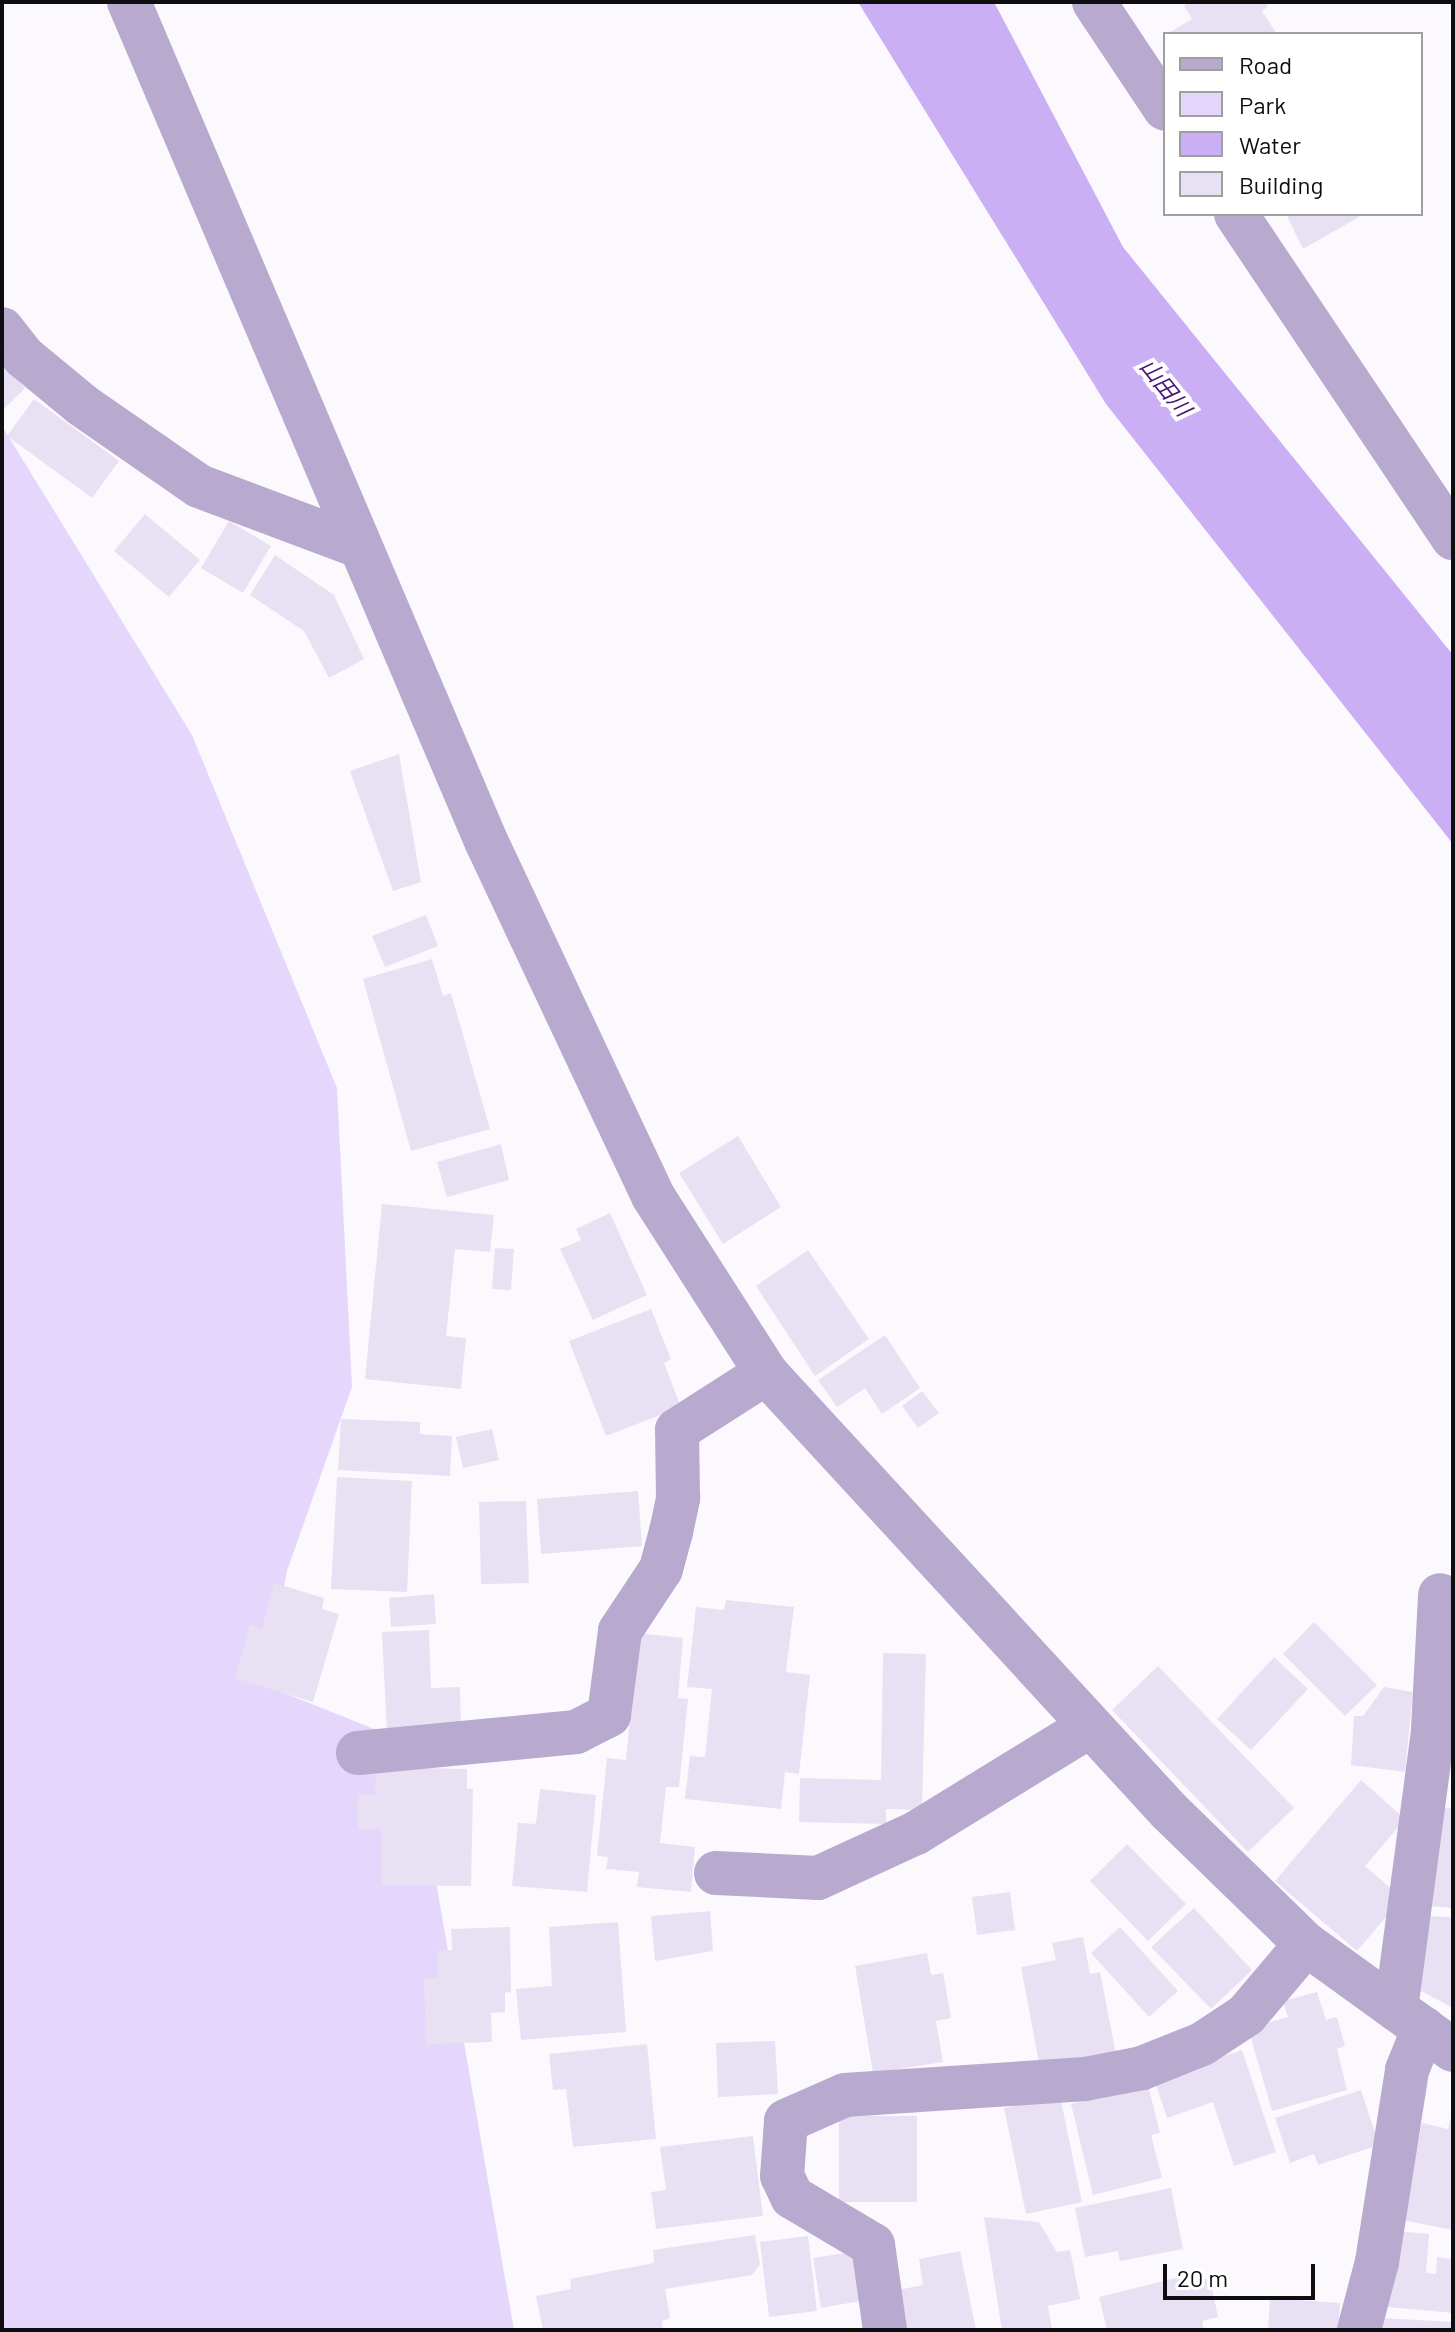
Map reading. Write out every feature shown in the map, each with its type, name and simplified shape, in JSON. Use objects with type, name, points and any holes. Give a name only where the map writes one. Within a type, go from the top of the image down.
[{"type":"street","points":[[129,2],[486,841],[653,1196],[766,1373],[1088,1727],[1306,1944],[1424,2029]]},
{"type":"street","points":[[1094,2],[1163,106]]},
{"type":"street","points":[[1237,216],[1453,538]]},
{"type":"street","points":[[2,329],[24,357],[82,405],[199,486],[359,546]]},
{"type":"street","points":[[358,1753],[576,1732],[609,1715],[620,1631],[661,1569],[671,1532],[678,1498],[677,1430],[766,1373]]},
{"type":"street","points":[[1359,2330],[1377,2262],[1407,2070],[1424,2029],[1440,1595]]},
{"type":"street","points":[[716,1873],[818,1878],[916,1833],[1088,1727]]},
{"type":"street","points":[[885,2330],[873,2245],[792,2197],[782,2176],[786,2121],[845,2095],[1085,2079],[1142,2068],[1202,2044],[1246,2015],[1306,1944]]},
{"type":"green space","points":[[2,426],[192,735],[337,1088],[352,1387],[287,1571],[264,1685],[412,1744],[514,2330],[2,2330]]},
{"type":"water","name":"山田川","points":[[858,2],[994,2],[1123,247],[1453,655],[1453,844],[1106,404]]},
{"type":"building","points":[[1190,2],[1266,2],[1268,6],[1262,11],[1276,32],[1170,32],[1192,19],[1184,6]]},
{"type":"building","points":[[1287,216],[1361,216],[1303,249]]},
{"type":"building","points":[[2,364],[25,388],[2,411]]},
{"type":"building","points":[[34,399],[119,461],[92,498],[7,436]]},
{"type":"building","points":[[145,514],[200,560],[169,597],[114,551]]},
{"type":"building","points":[[229,521],[271,546],[243,593],[201,568]]},
{"type":"building","points":[[275,555],[334,595],[364,659],[329,678],[304,631],[250,595]]},
{"type":"building","points":[[399,754],[421,882],[393,891],[350,771]]},
{"type":"building","points":[[426,915],[438,946],[385,967],[372,936]]},
{"type":"building","points":[[432,959],[443,996],[451,993],[490,1129],[411,1151],[363,979]]},
{"type":"building","points":[[738,1136],[781,1207],[723,1244],[679,1173]]},
{"type":"building","points":[[501,1144],[509,1180],[447,1197],[437,1162]]},
{"type":"building","points":[[382,1204],[494,1215],[490,1252],[455,1249],[446,1336],[466,1338],[461,1389],[365,1379]]},
{"type":"building","points":[[610,1213],[647,1295],[593,1320],[560,1249],[581,1240],[576,1229]]},
{"type":"building","points":[[495,1248],[514,1249],[511,1290],[492,1289]]},
{"type":"building","points":[[808,1250],[869,1339],[815,1376],[756,1286]]},
{"type":"building","points":[[651,1309],[671,1359],[664,1363],[681,1407],[606,1436],[569,1341]]},
{"type":"building","points":[[885,1335],[920,1388],[882,1414],[865,1388],[837,1407],[818,1380]]},
{"type":"building","points":[[922,1391],[939,1413],[918,1428],[902,1406]]},
{"type":"building","points":[[341,1419],[420,1422],[420,1434],[452,1436],[450,1476],[338,1470]]},
{"type":"building","points":[[492,1429],[499,1460],[463,1468],[456,1437]]},
{"type":"building","points":[[337,1477],[412,1481],[407,1592],[331,1589]]},
{"type":"building","points":[[638,1491],[642,1546],[541,1554],[537,1499]]},
{"type":"building","points":[[526,1501],[529,1583],[481,1584],[479,1502]]},
{"type":"building","points":[[274,1583],[324,1598],[322,1609],[339,1614],[313,1702],[235,1678],[250,1625],[262,1629]]},
{"type":"building","points":[[434,1594],[436,1624],[391,1627],[389,1598]]},
{"type":"building","points":[[726,1600],[794,1607],[786,1672],[810,1675],[799,1774],[785,1772],[781,1809],[685,1799],[690,1756],[705,1757],[712,1689],[687,1687],[696,1607],[724,1610]]},
{"type":"building","points":[[1314,1622],[1377,1685],[1345,1716],[1283,1654]]},
{"type":"building","points":[[429,1630],[431,1688],[460,1687],[461,1732],[387,1736],[382,1632]]},
{"type":"building","points":[[638,1633],[683,1638],[678,1698],[688,1699],[679,1787],[666,1787],[660,1843],[695,1847],[691,1892],[637,1887],[639,1872],[606,1869],[608,1857],[597,1856],[607,1758],[626,1760]]},
{"type":"building","points":[[883,1653],[926,1654],[922,1810],[886,1809],[886,1824],[799,1822],[800,1778],[881,1780]]},
{"type":"building","points":[[1274,1657],[1308,1689],[1251,1750],[1217,1719]]},
{"type":"building","points":[[1158,1666],[1294,1808],[1248,1852],[1112,1710]]},
{"type":"building","points":[[1384,1687],[1413,1692],[1405,1772],[1351,1765],[1354,1716],[1363,1716]]},
{"type":"building","points":[[376,1767],[467,1769],[467,1789],[473,1789],[471,1886],[382,1885],[382,1829],[358,1829],[358,1794],[375,1795]]},
{"type":"building","points":[[1361,1780],[1405,1819],[1365,1866],[1402,1898],[1357,1951],[1275,1881]]},
{"type":"building","points":[[540,1789],[596,1795],[587,1892],[512,1886],[518,1823],[536,1824]]},
{"type":"building","points":[[1437,1807],[1453,1808],[1453,1908],[1428,1906]]},
{"type":"building","points":[[1127,1844],[1186,1904],[1148,1941],[1090,1881]]},
{"type":"building","points":[[1010,1892],[1015,1930],[977,1935],[972,1897]]},
{"type":"building","points":[[1194,1908],[1252,1970],[1211,2009],[1151,1947]]},
{"type":"building","points":[[710,1911],[713,1951],[655,1961],[651,1916]]},
{"type":"building","points":[[1422,1916],[1453,1917],[1453,2008],[1417,1989]]},
{"type":"building","points":[[618,1922],[626,2032],[521,2040],[516,1989],[552,1986],[549,1927]]},
{"type":"building","points":[[510,1927],[511,1993],[505,1992],[505,2012],[491,2013],[492,2042],[426,2044],[424,1979],[438,1978],[438,1950],[452,1950],[451,1929]]},
{"type":"building","points":[[1120,1927],[1178,1991],[1149,2017],[1091,1953]]},
{"type":"building","points":[[1083,1937],[1090,1974],[1100,1972],[1116,2054],[1040,2068],[1021,1967],[1056,1960],[1052,1943]]},
{"type":"building","points":[[927,1953],[931,1975],[943,1973],[951,2018],[936,2021],[943,2062],[873,2073],[855,1966]]},
{"type":"building","points":[[1317,1992],[1326,2020],[1337,2017],[1345,2046],[1337,2049],[1347,2090],[1272,2111],[1248,2028],[1288,2017],[1283,2001]]},
{"type":"building","points":[[775,2041],[778,2094],[718,2097],[716,2043]]},
{"type":"building","points":[[647,2044],[656,2139],[573,2147],[566,2089],[553,2090],[549,2054]]},
{"type":"building","points":[[1242,2050],[1276,2152],[1234,2166],[1213,2102],[1167,2118],[1154,2079]]},
{"type":"building","points":[[1148,2085],[1160,2133],[1151,2135],[1162,2178],[1093,2195],[1071,2104]]},
{"type":"building","points":[[1361,2090],[1379,2145],[1318,2165],[1314,2154],[1290,2163],[1275,2118]]},
{"type":"building","points":[[1060,2096],[1082,2202],[1026,2214],[1004,2108]]},
{"type":"building","points":[[1453,2109],[1453,2230],[1402,2220],[1422,2123],[1448,2129]]},
{"type":"building","points":[[839,2116],[917,2116],[917,2202],[839,2202]]},
{"type":"building","points":[[753,2136],[763,2216],[656,2229],[651,2192],[666,2190],[660,2147]]},
{"type":"building","points":[[1171,2188],[1183,2249],[1120,2261],[1118,2251],[1085,2257],[1075,2208]]},
{"type":"building","points":[[984,2217],[1039,2222],[1057,2252],[1070,2250],[1080,2299],[1048,2306],[1052,2330],[1002,2330]]},
{"type":"building","points":[[1395,2231],[1429,2234],[1426,2273],[1436,2274],[1437,2257],[1453,2259],[1453,2313],[1388,2307]]},
{"type":"building","points":[[755,2235],[760,2265],[752,2275],[665,2289],[670,2318],[662,2321],[663,2330],[543,2330],[536,2296],[571,2289],[570,2279],[654,2263],[653,2250]]},
{"type":"building","points":[[808,2236],[817,2311],[769,2317],[760,2242]]},
{"type":"building","points":[[859,2251],[866,2300],[821,2308],[813,2258]]},
{"type":"building","points":[[960,2251],[976,2330],[901,2330],[893,2291],[923,2285],[919,2259]]},
{"type":"building","points":[[1192,2274],[1194,2282],[1210,2278],[1218,2317],[1202,2321],[1204,2330],[1107,2330],[1099,2297]]},
{"type":"building","points":[[1270,2298],[1340,2303],[1338,2330],[1268,2330]]},
{"type":"building","points":[[1380,2318],[1453,2322],[1453,2330],[1377,2330]]}]
